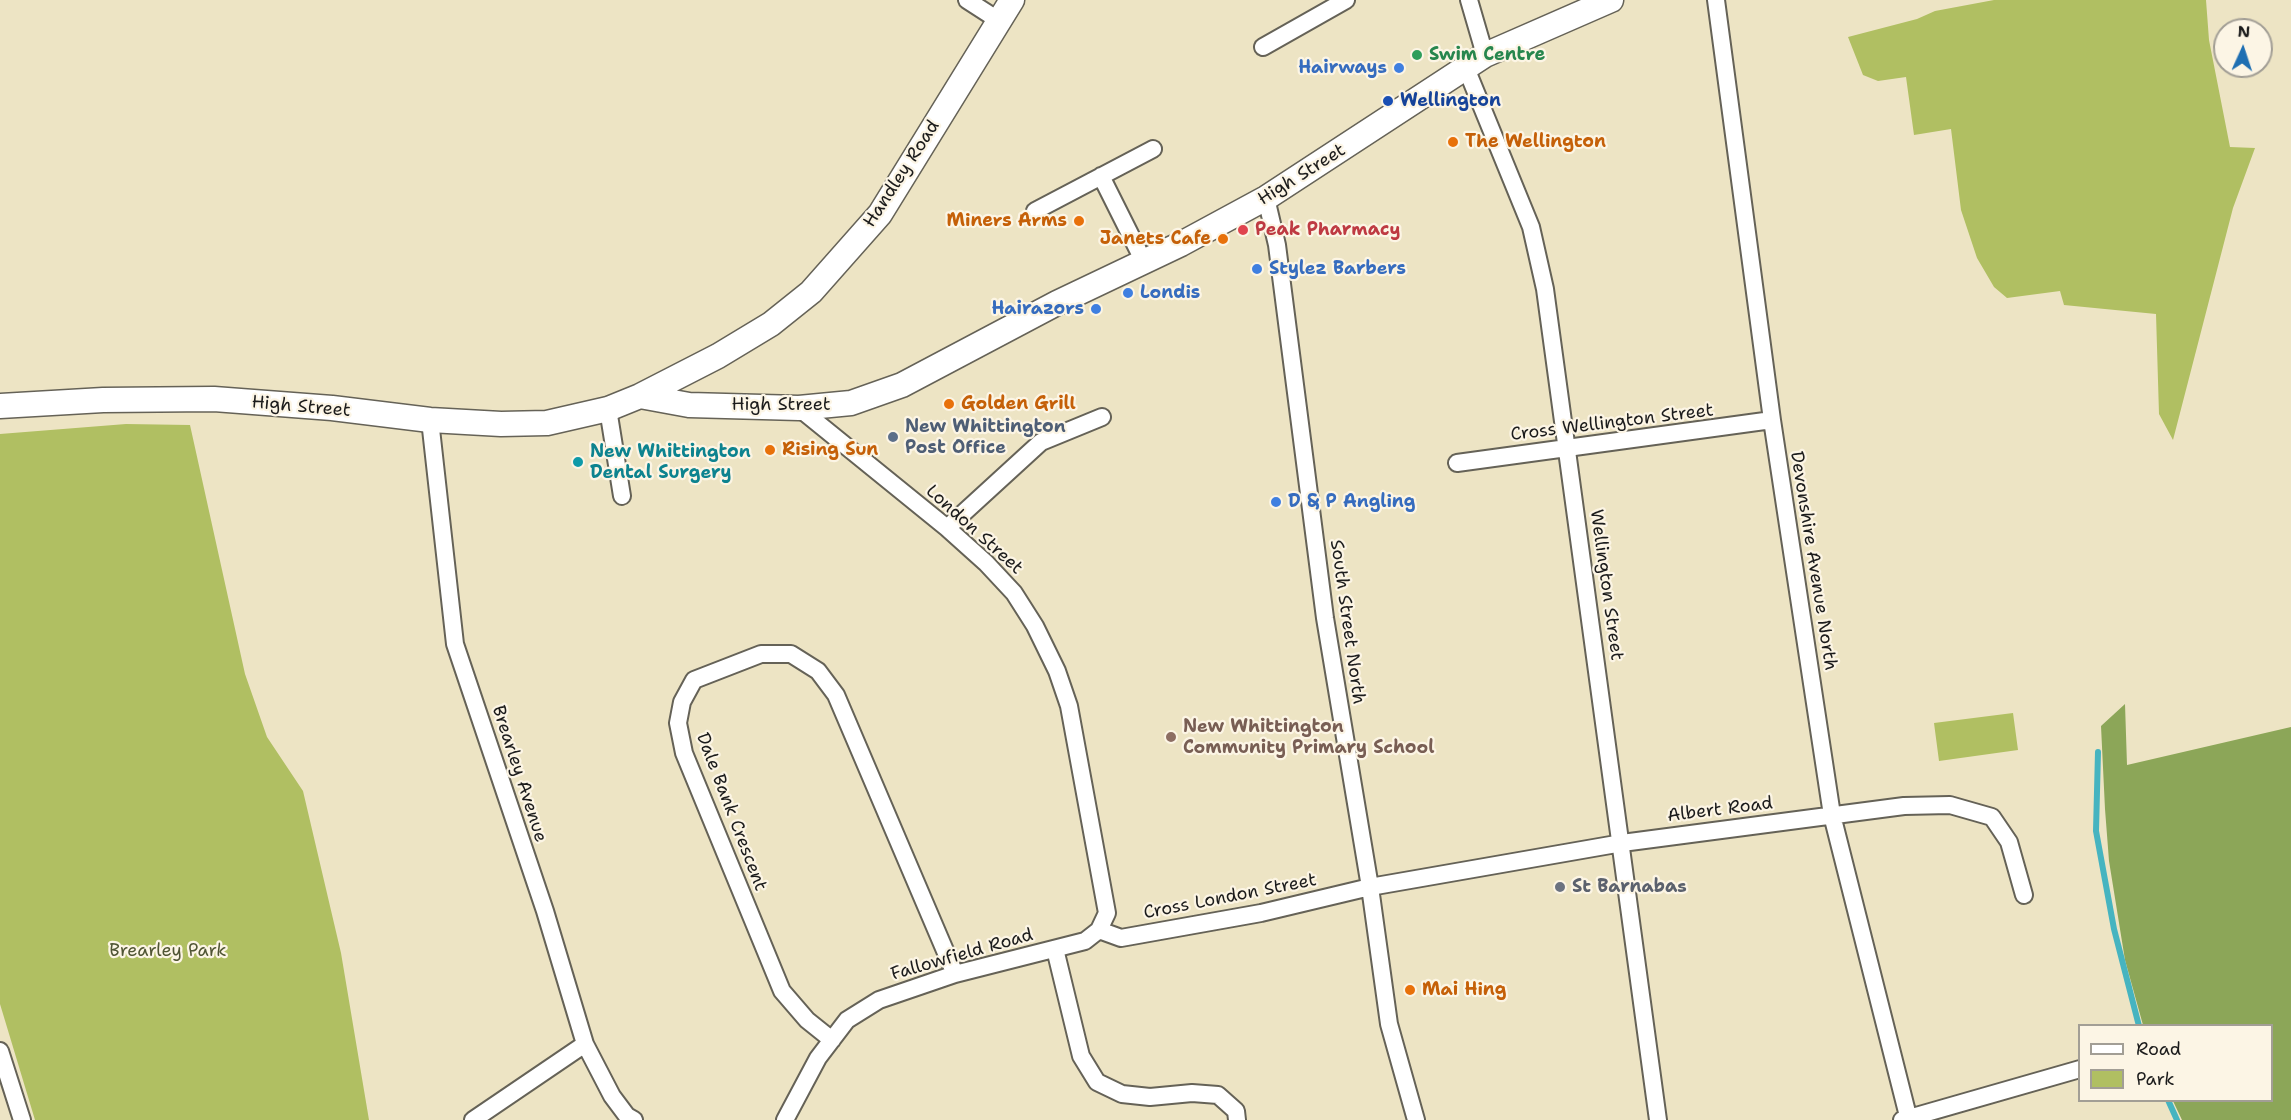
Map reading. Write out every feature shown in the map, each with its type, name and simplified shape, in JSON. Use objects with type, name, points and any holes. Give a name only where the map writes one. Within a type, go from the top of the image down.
[{"type":"main road","name":"Handley Road","points":[[640,396],[718,356],[771,324],[811,292],[880,214],[1012,0]]},
{"type":"main road","name":"High Street","points":[[0,406],[103,400],[214,399],[332,408],[430,420],[547,423],[608,409],[640,396],[689,405],[799,408],[851,403],[902,385],[1057,303],[1144,262],[1266,198],[1476,62],[1611,0]]},
{"type":"street","points":[[967,0],[998,20]]},
{"type":"street","points":[[1263,47],[1319,6],[1346,0]]},
{"type":"street","name":"Wellington Street","points":[[1469,0],[1476,62],[1530,227],[1545,289],[1658,1120]]},
{"type":"street","name":"Devonshire Avenue North","points":[[1716,0],[1772,420],[1832,815],[1907,1119]]},
{"type":"street","points":[[1035,212],[1153,149]]},
{"type":"street","points":[[1101,176],[1144,262]]},
{"type":"street","name":"South Street North","points":[[1266,198],[1277,245],[1325,618],[1370,887],[1389,1024],[1416,1120]]},
{"type":"street","name":"London Street","points":[[799,408],[947,528],[1014,593],[1035,626],[1057,672],[1069,706],[1107,913],[1099,930]]},
{"type":"street","points":[[608,409],[622,496]]},
{"type":"street","points":[[947,528],[1041,442],[1102,417]]},
{"type":"street","name":"Brearley Avenue","points":[[430,420],[455,644],[545,911],[585,1044],[612,1096],[627,1116],[634,1120]]},
{"type":"street","name":"Cross Wellington Street","points":[[1457,463],[1772,420]]},
{"type":"street","name":"Dale Bank Crescent","points":[[832,1040],[807,1020],[782,991],[684,753],[678,723],[682,702],[694,680],[761,654],[790,654],[818,671],[836,695],[955,974]]},
{"type":"street","name":"Albert Road","points":[[1370,887],[1622,843],[1904,806],[1950,805],[1992,817],[2009,842],[2024,895]]},
{"type":"street","name":"Cross London Street","points":[[1099,930],[1121,938],[1261,913],[1370,887]]},
{"type":"street","name":"Fallowfield Road","points":[[785,1120],[818,1058],[847,1020],[879,1000],[955,974],[1085,941],[1099,930]]},
{"type":"street","points":[[1055,949],[1081,1056],[1097,1082],[1122,1094],[1150,1097],[1192,1093],[1218,1095],[1236,1111],[1237,1120]]},
{"type":"street","points":[[473,1120],[585,1044]]},
{"type":"street","points":[[0,1051],[22,1120]]},
{"type":"street","points":[[1907,1119],[2078,1069]]},
{"type":"green space","points":[[1994,0],[2206,0],[2213,78],[2216,78],[2230,147],[2255,148],[2233,208],[2173,440],[2159,414],[2156,314],[2064,305],[2060,291],[2007,298],[1994,287],[1977,258],[1961,210],[1951,129],[1914,135],[1906,77],[1878,81],[1863,75],[1848,37],[1917,19],[1935,11]]},
{"type":"green space","name":"Brearley Park","points":[[126,424],[190,425],[245,674],[267,737],[303,791],[341,953],[369,1120],[35,1120],[0,1004],[0,434]]},
{"type":"green space","points":[[2125,704],[2127,765],[2291,727],[2291,1120],[2182,1120],[2173,1102],[2273,1102],[2273,1024],[2143,1024],[2125,960],[2109,861],[2101,726]]},
{"type":"green space","points":[[2013,713],[2018,750],[1939,761],[1934,723]]},
{"type":"waterway","points":[[2098,752],[2096,831],[2114,929],[2138,1024]]},
{"type":"waterway","points":[[2169,1102],[2177,1120]]},
{"type":"place","name":"Swim Centre","points":[[1417,55]]},
{"type":"place","name":"Hairways","points":[[1399,68]]},
{"type":"place","name":"Wellington","points":[[1388,101]]},
{"type":"place","name":"The Wellington","points":[[1453,142]]},
{"type":"place","name":"Miners Arms","points":[[1079,221]]},
{"type":"place","name":"Peak Pharmacy","points":[[1243,230]]},
{"type":"place","name":"Janets Cafe","points":[[1223,239]]},
{"type":"place","name":"Stylez Barbers","points":[[1257,269]]},
{"type":"place","name":"Londis","points":[[1128,293]]},
{"type":"place","name":"Hairazors","points":[[1096,309]]},
{"type":"place","name":"Golden Grill","points":[[949,404]]},
{"type":"place","name":"New Whittington Post Office","points":[[893,437]]},
{"type":"place","name":"Rising Sun","points":[[770,450]]},
{"type":"place","name":"New Whittington Dental Surgery","points":[[578,462]]},
{"type":"place","name":"D & P Angling","points":[[1276,502]]},
{"type":"place","name":"New Whittington Community Primary School","points":[[1171,737]]},
{"type":"place","name":"St Barnabas","points":[[1560,887]]},
{"type":"place","name":"Mai Hing","points":[[1410,990]]}]
